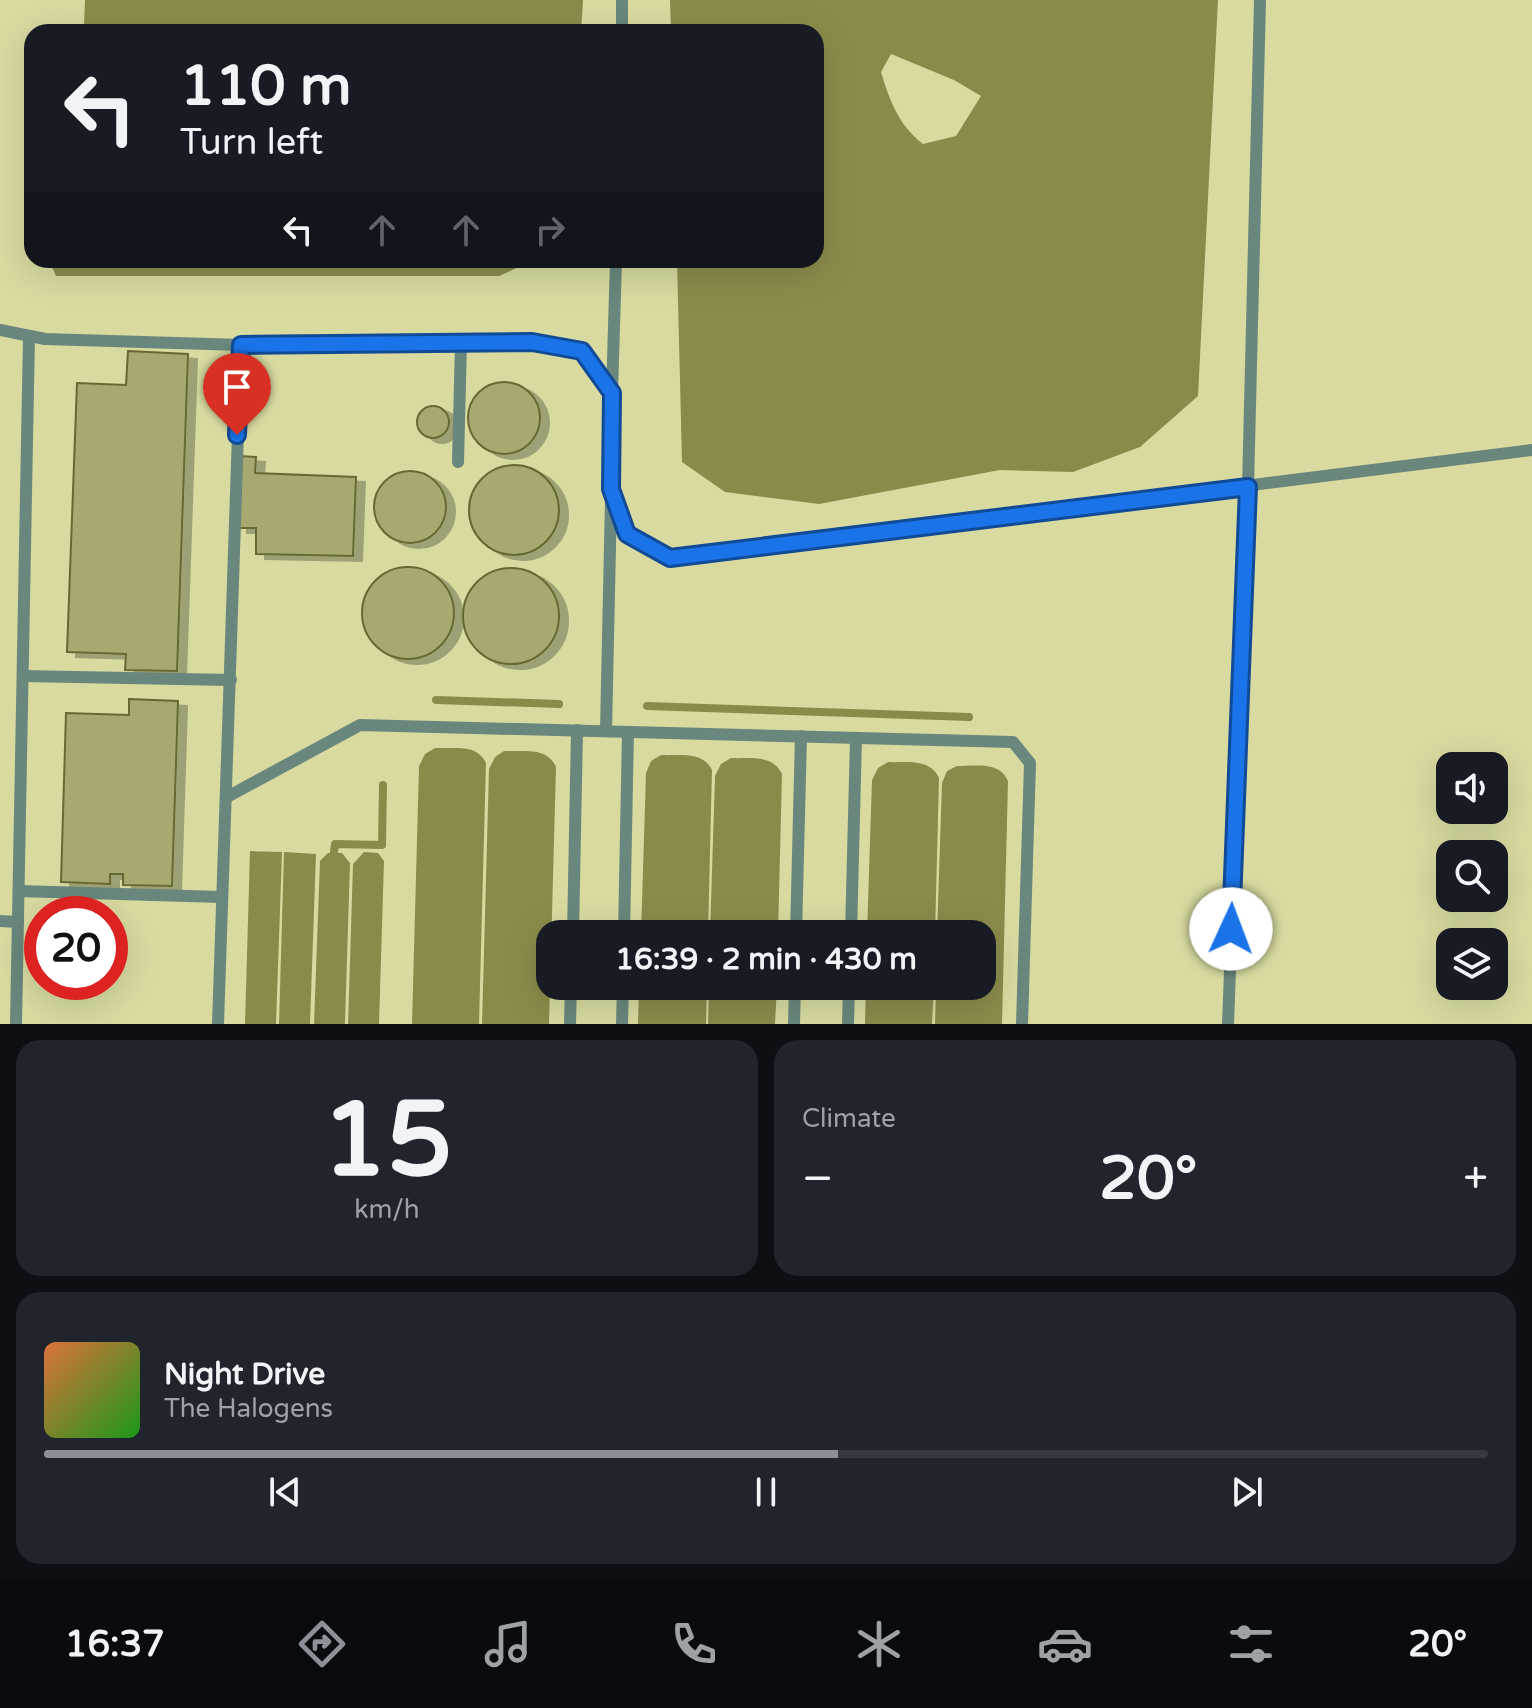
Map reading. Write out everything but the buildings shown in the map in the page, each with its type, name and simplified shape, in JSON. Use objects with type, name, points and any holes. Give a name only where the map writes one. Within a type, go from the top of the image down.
[{"type":"lane","points":[[622,0],[622,24]]},
{"type":"lane","points":[[1228,1024],[1248,487],[1260,0]]},
{"type":"lane","points":[[606,731],[616,268]]},
{"type":"lane","points":[[0,330],[29,336],[241,345],[532,342],[582,351],[612,393]]},
{"type":"lane","points":[[16,1024],[29,336]]},
{"type":"lane","points":[[458,462],[461,343]]},
{"type":"lane","points":[[218,1024],[241,345]]},
{"type":"lane","points":[[611,489],[627,534],[670,558],[1532,450]]},
{"type":"lane","points":[[23,676],[231,680]]},
{"type":"lane","points":[[227,797],[360,725],[1013,742],[1030,763],[1022,1024]]},
{"type":"lane","points":[[573,920],[577,730]]},
{"type":"lane","points":[[624,920],[628,732]]},
{"type":"lane","points":[[796,920],[801,736]]},
{"type":"lane","points":[[851,920],[856,738]]},
{"type":"lane","points":[[19,891],[221,897]]},
{"type":"lane","points":[[0,921],[18,922]]},
{"type":"lane","points":[[570,1024],[571,1000]]},
{"type":"lane","points":[[622,1024],[623,1000]]},
{"type":"lane","points":[[794,1024],[795,1000]]},
{"type":"lane","points":[[848,1024],[849,1000]]},
{"type":"shaded area","points":[[85,0],[583,0],[582,24],[84,24]]},
{"type":"shaded area","points":[[670,0],[1218,0],[1198,396],[1140,447],[1073,472],[1000,470],[819,504],[725,492],[682,462],[677,268],[824,268],[824,24],[671,24]],"holes":[[[891,54],[954,80],[981,96],[956,136],[923,144],[896,112],[881,72]]]},
{"type":"shaded area","points":[[52,268],[516,268],[499,276],[56,276]]},
{"type":"shaded area","points":[[435,748],[471,750],[477,752],[486,763],[479,1024],[412,1024],[419,766],[425,754]]},
{"type":"shaded area","points":[[504,751],[541,753],[556,767],[552,920],[536,920],[536,1000],[550,1000],[549,1024],[482,1024],[489,769],[495,757]]},
{"type":"shaded area","points":[[661,755],[697,757],[712,770],[708,920],[641,920],[646,773],[651,761]]},
{"type":"shaded area","points":[[731,758],[767,760],[782,774],[778,920],[710,920],[715,776],[721,764]]},
{"type":"shaded area","points":[[888,762],[924,764],[939,778],[935,920],[867,920],[872,780],[878,768]]},
{"type":"shaded area","points":[[957,766],[993,767],[1008,781],[1002,1024],[935,1024],[936,1000],[996,1000],[996,920],[937,920],[942,783],[947,771]]},
{"type":"shaded area","points":[[250,851],[282,852],[276,1024],[245,1024]]},
{"type":"shaded area","points":[[284,852],[316,854],[310,1024],[279,1024]]},
{"type":"shaded area","points":[[364,852],[378,853],[384,861],[379,1024],[348,1024],[353,864]]},
{"type":"shaded area","points":[[328,853],[342,853],[350,863],[345,1024],[314,1024],[320,861]]},
{"type":"shaded area","points":[[639,1000],[707,1000],[706,1024],[638,1024]]},
{"type":"shaded area","points":[[709,1000],[776,1000],[775,1024],[708,1024]]},
{"type":"shaded area","points":[[866,1000],[933,1000],[932,1024],[865,1024]]},
{"type":"waterway","points":[[436,700],[559,704]]},
{"type":"waterway","points":[[647,706],[969,717]]},
{"type":"waterway","points":[[334,852],[335,844],[382,845],[383,785]]},
{"type":"route","points":[[237,435],[241,345],[532,342],[582,351],[612,393],[611,489],[627,534],[670,558],[1248,487],[1231,929]]}]
